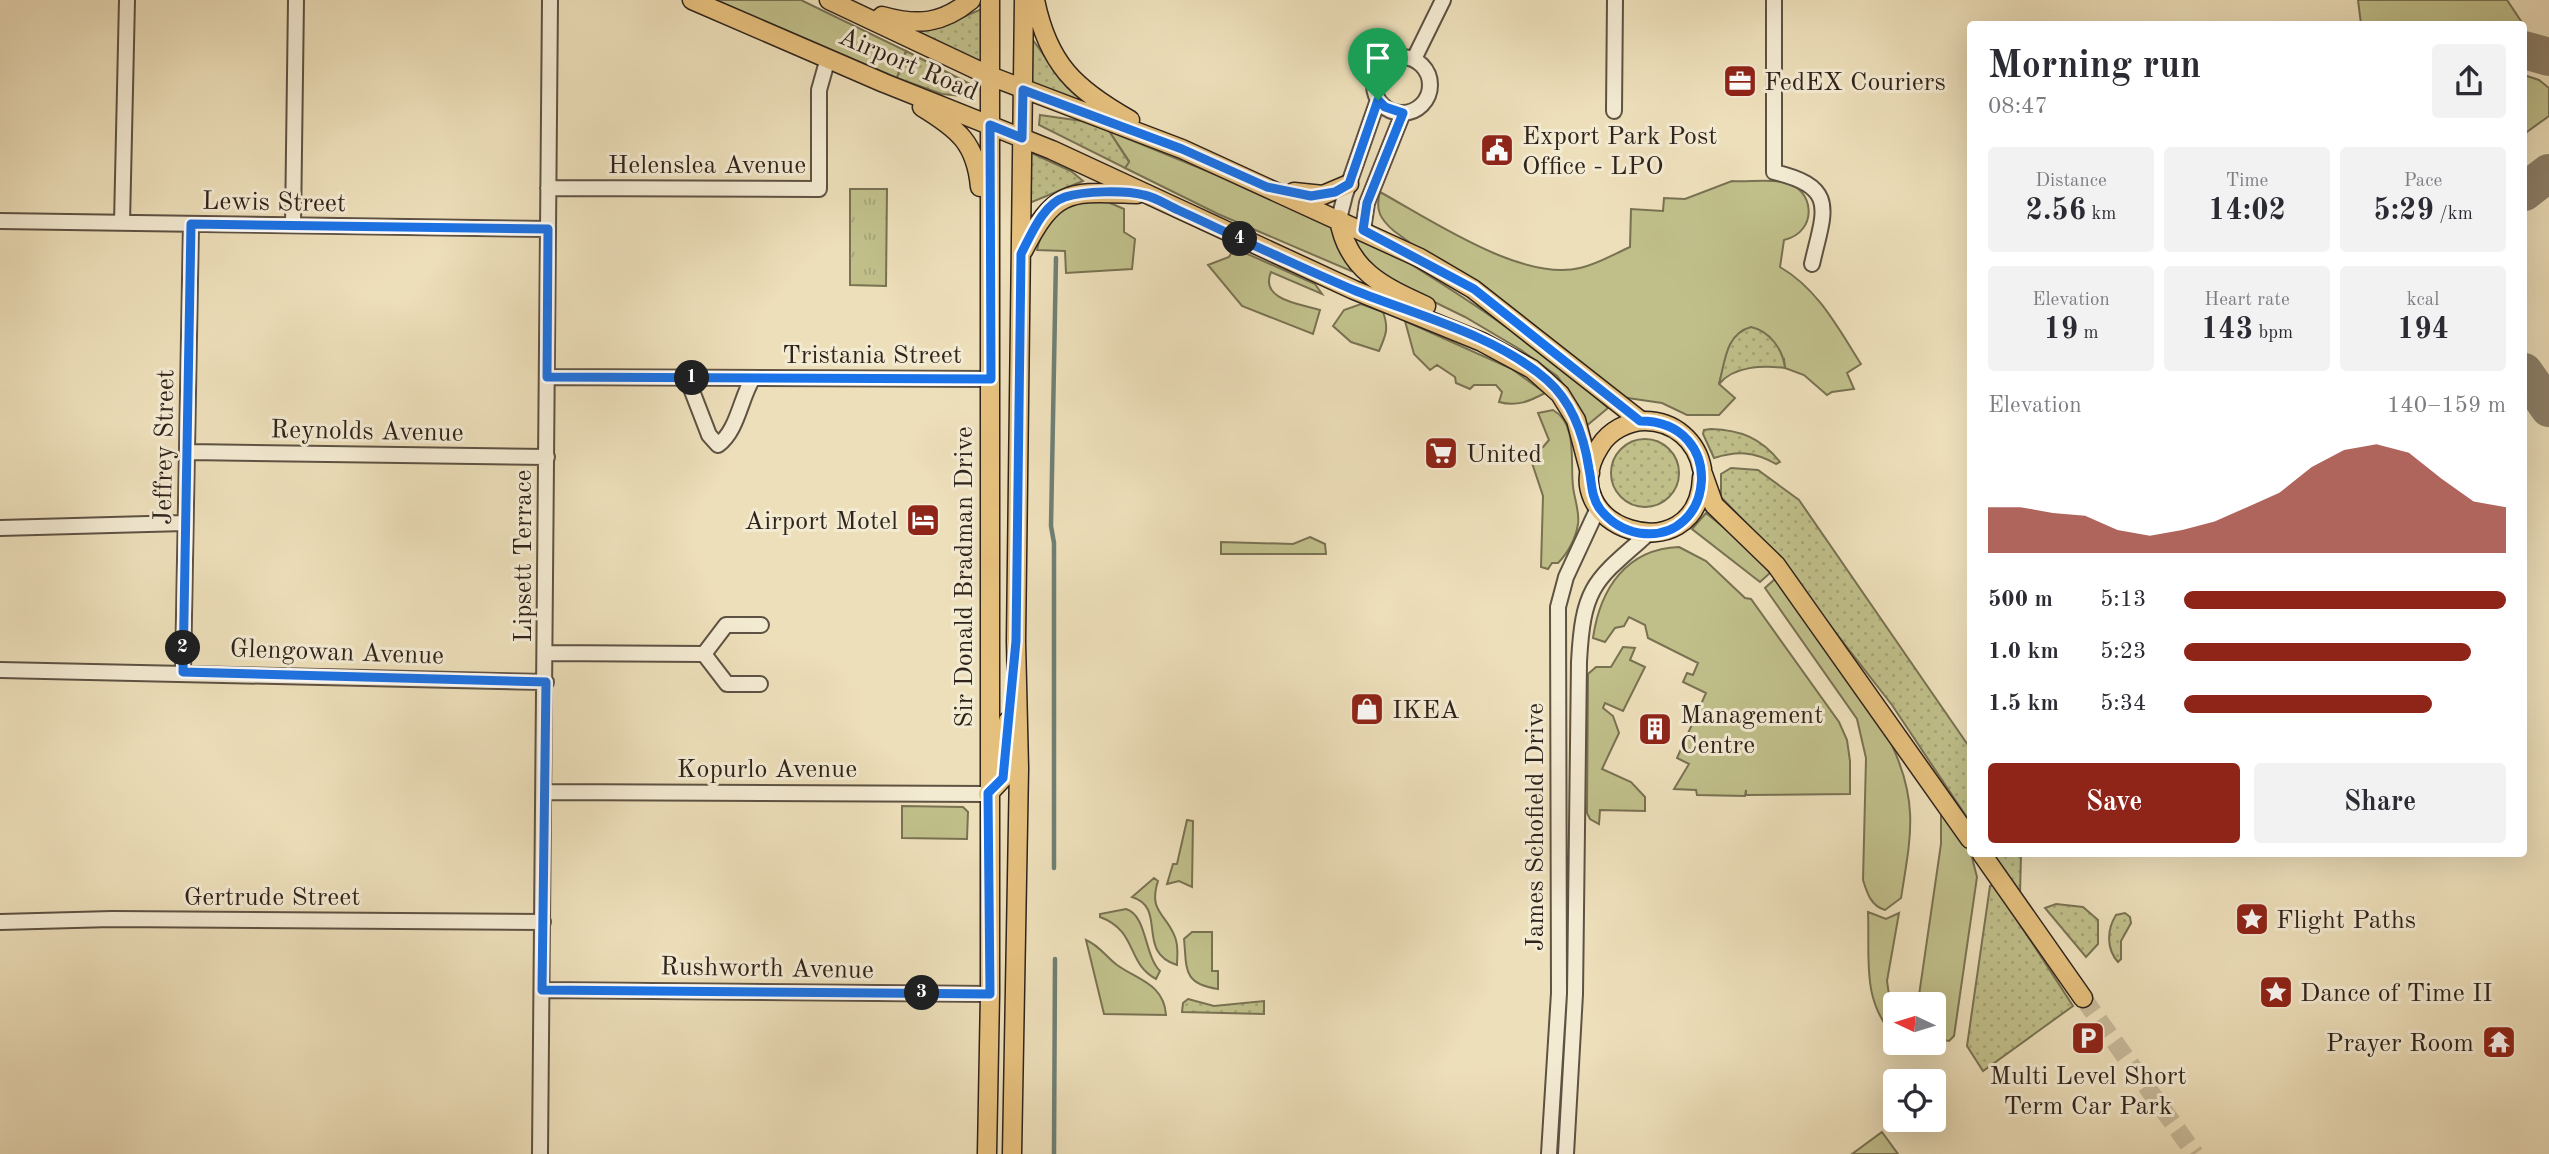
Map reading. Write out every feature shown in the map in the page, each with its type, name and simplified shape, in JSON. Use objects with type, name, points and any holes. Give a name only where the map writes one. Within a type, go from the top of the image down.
[{"type":"main road","name":"Airport Road","points":[[692,0],[884,83],[1022,138],[1354,290],[1482,341]]},
{"type":"main road","points":[[835,3],[924,24],[955,14],[971,0]]},
{"type":"main road","name":"Sir Donald Bradman Drive","points":[[987,1154],[990,994],[990,0]]},
{"type":"main road","name":"Sir Donald Bradman Drive","points":[[1012,1154],[1019,768],[1016,641],[1024,0]]},
{"type":"main road","points":[[1035,0],[1047,43],[1058,64],[1092,99],[1182,149],[1363,230],[1474,289],[1640,421]]},
{"type":"main road","name":"Airport Road","points":[[835,3],[1023,90],[1182,149]]},
{"type":"main road","points":[[884,83],[956,130],[968,143],[978,167],[990,278]]},
{"type":"main road","points":[[1267,187],[1311,196],[1335,192],[1349,184]]},
{"type":"main road","points":[[1021,254],[1040,218],[1062,197],[1084,193],[1144,195]]},
{"type":"main road","points":[[1339,219],[1350,254],[1377,284],[1439,312],[1482,341],[1532,369],[1560,394],[1576,420],[1590,473],[1593,497],[1598,508],[1620,527],[1648,534],[1666,530],[1685,519],[1699,498],[1702,471]]},
{"type":"main road","points":[[1590,473],[1601,443],[1612,432],[1640,421],[1653,421],[1677,430],[1695,449],[1714,505],[1776,565],[1967,835]]},
{"type":"main road","points":[[988,793],[1003,778],[1016,641]]},
{"type":"main road","points":[[1984,857],[2084,998]]},
{"type":"street","points":[[122,223],[127,0]]},
{"type":"street","points":[[293,225],[296,0]]},
{"type":"street","name":"Lipsett Terrace","points":[[540,1154],[550,0]]},
{"type":"street","points":[[1414,59],[1443,0]]},
{"type":"street","points":[[1614,111],[1615,0]]},
{"type":"street","points":[[1774,0],[1774,172],[1803,181],[1822,198],[1823,213],[1812,264]]},
{"type":"street","points":[[1396,57],[1414,59],[1427,72],[1430,89],[1423,104],[1403,113],[1385,107],[1378,100],[1374,83],[1381,66],[1396,57]]},
{"type":"street","name":"Helenslea Avenue","points":[[548,188],[819,189],[819,90],[828,58]]},
{"type":"street","points":[[1339,219],[1378,100]]},
{"type":"street","points":[[1363,230],[1367,203],[1403,113]]},
{"type":"street","name":"Lewis Street","points":[[0,221],[548,229]]},
{"type":"street","name":"Jeffrey Street","points":[[183,672],[191,224]]},
{"type":"street","name":"Tristania Street","points":[[547,377],[991,379]]},
{"type":"street","name":"Tristania Street","points":[[687,378],[709,435],[718,445],[729,437],[742,396],[753,378]]},
{"type":"street","name":"Reynolds Avenue","points":[[188,452],[547,457]]},
{"type":"street","name":"James Schofield Drive","points":[[1549,1154],[1559,993],[1558,607],[1566,577],[1598,508]]},
{"type":"street","points":[[0,527],[185,523]]},
{"type":"street","name":"James Schofield Drive","points":[[1566,1154],[1575,994],[1579,662],[1583,617],[1589,595],[1599,579],[1648,534]]},
{"type":"street","points":[[704,654],[726,625],[761,625]]},
{"type":"street","points":[[546,653],[704,654]]},
{"type":"street","points":[[704,654],[727,684],[760,684]]},
{"type":"street","name":"Glengowan Avenue","points":[[0,670],[546,682]]},
{"type":"street","name":"Kopurlo Avenue","points":[[545,792],[988,793]]},
{"type":"street","name":"Gertrude Street","points":[[0,922],[113,919],[543,922]]},
{"type":"street","name":"Rushworth Avenue","points":[[542,990],[990,994]]},
{"type":"green space","points":[[716,0],[801,0],[906,51],[897,78]]},
{"type":"green space","points":[[2358,0],[2507,0],[2521,21],[2361,21]]},
{"type":"green space","points":[[982,9],[983,61],[980,63],[918,32],[937,28]]},
{"type":"green space","points":[[1030,36],[1067,87],[1083,101],[1110,116],[1028,81]]},
{"type":"green space","points":[[906,51],[970,84],[971,97],[942,94],[897,78]]},
{"type":"green space","points":[[2527,76],[2539,80],[2549,88],[2549,116],[2527,132]]},
{"type":"green space","points":[[1040,115],[1082,121],[1109,131],[1129,162],[1125,168],[1039,125]]},
{"type":"green space","points":[[1109,131],[1334,223],[1351,271],[1218,214],[1125,168],[1129,161]]},
{"type":"green space","points":[[1027,151],[1071,171],[1083,181],[1027,204]]},
{"type":"green space","points":[[1732,181],[1783,182],[1802,192],[1807,200],[1808,219],[1795,235],[1784,240],[1780,267],[1816,298],[1861,364],[1847,373],[1854,389],[1827,395],[1804,375],[1785,368],[1784,359],[1723,369],[1719,384],[1735,398],[1719,415],[1687,415],[1662,403],[1621,397],[1394,231],[1382,218],[1378,204],[1380,192],[1477,246],[1531,266],[1557,270],[1587,266],[1630,247],[1631,209],[1663,211],[1664,198],[1685,199]]},
{"type":"green space","points":[[850,189],[887,189],[886,286],[850,285]]},
{"type":"green space","points":[[1101,199],[1124,209],[1124,232],[1135,239],[1132,269],[1066,273],[1065,251],[1037,250],[1040,238],[1059,213],[1078,204]]},
{"type":"green space","points":[[1358,232],[1518,336],[1549,358],[1608,408],[1585,427],[1572,396],[1557,376],[1521,350],[1465,317],[1373,272],[1352,240]]},
{"type":"green space","points":[[1234,248],[1315,284],[1322,294],[1271,272],[1269,281],[1276,295],[1320,310],[1313,334],[1242,306],[1208,265],[1229,257]]},
{"type":"green space","points":[[1361,304],[1383,312],[1386,332],[1379,351],[1351,342],[1333,326],[1344,310]]},
{"type":"green space","points":[[1405,321],[1512,369],[1545,393],[1523,402],[1499,402],[1502,392],[1496,385],[1474,385],[1470,389],[1456,383],[1455,377],[1437,365],[1430,370],[1414,354]]},
{"type":"green space","points":[[1751,327],[1770,337],[1782,355],[1785,368],[1749,368],[1733,373],[1719,384],[1727,350],[1736,336]]},
{"type":"green space","points":[[1553,410],[1561,416],[1570,434],[1578,519],[1568,550],[1558,563],[1552,563],[1548,569],[1541,567],[1543,496],[1528,451],[1543,447],[1549,440],[1538,413]]},
{"type":"green space","points":[[1704,430],[1732,431],[1750,437],[1780,462],[1776,464],[1745,453],[1714,458],[1703,434]]},
{"type":"green space","points":[[1645,439],[1658,442],[1669,449],[1676,460],[1679,473],[1676,486],[1669,497],[1658,504],[1645,507],[1632,504],[1621,497],[1614,486],[1611,473],[1614,460],[1621,449],[1632,442]]},
{"type":"green space","points":[[1731,468],[1758,470],[1799,500],[1967,744],[1967,818],[1892,705],[1769,547],[1721,497],[1721,474]]},
{"type":"green space","points":[[1706,513],[1750,549],[1770,573],[1760,582],[1692,529]]},
{"type":"green space","points":[[1310,537],[1325,544],[1326,554],[1221,554],[1221,542],[1293,544]]},
{"type":"green space","points":[[1679,547],[1706,561],[1745,598],[1751,599],[1839,722],[1847,740],[1850,794],[1746,795],[1746,790],[1745,796],[1697,795],[1696,790],[1674,789],[1689,764],[1677,758],[1706,693],[1683,682],[1687,673],[1693,675],[1698,663],[1648,638],[1645,625],[1629,617],[1624,626],[1615,628],[1605,642],[1593,638],[1602,603],[1619,575],[1644,555],[1660,549]]},
{"type":"green space","points":[[1776,578],[1891,743],[1900,764],[1909,802],[1910,837],[1901,898],[1885,910],[1873,902],[1863,880],[1866,758],[1857,719],[1765,588]]},
{"type":"green space","points":[[1623,647],[1635,648],[1630,660],[1645,667],[1623,711],[1605,703],[1603,708],[1613,716],[1619,733],[1602,769],[1631,782],[1645,797],[1645,811],[1600,810],[1599,824],[1590,819],[1587,813],[1588,674],[1596,667],[1611,667]]},
{"type":"green space","points":[[902,806],[963,807],[968,812],[967,839],[902,838]]},
{"type":"green space","points":[[1941,806],[1967,843],[1967,857],[1972,857],[1977,877],[1954,1036],[1949,1041],[1946,1040],[1946,992],[1919,992],[1941,844]]},
{"type":"green space","points":[[1187,820],[1193,821],[1192,887],[1179,881],[1167,884],[1173,864],[1177,864]]},
{"type":"green space","points":[[1995,857],[2021,857],[2020,895]]},
{"type":"green space","points":[[1154,878],[1158,881],[1155,899],[1159,912],[1176,941],[1177,965],[1164,959],[1157,950],[1148,910],[1143,903],[1132,897]]},
{"type":"green space","points":[[1994,884],[2073,1006],[1983,1071],[1967,1046],[1990,886]]},
{"type":"green space","points":[[2056,904],[2083,907],[2098,920],[2098,944],[2086,957],[2045,908]]},
{"type":"green space","points":[[1126,909],[1133,913],[1142,927],[1151,955],[1160,971],[1156,979],[1140,965],[1121,930],[1100,917],[1100,914]]},
{"type":"green space","points":[[1868,912],[1886,919],[1899,913],[1887,981],[1889,992],[1883,992],[1883,1021],[1872,994],[1868,963]]},
{"type":"green space","points":[[2125,913],[2130,917],[2131,923],[2121,941],[2121,959],[2118,962],[2111,951],[2111,926],[2116,915]]},
{"type":"green space","points":[[1192,932],[1212,932],[1212,971],[1218,971],[1218,989],[1198,983],[1189,973],[1184,939]]},
{"type":"green space","points":[[1086,940],[1117,965],[1149,984],[1160,996],[1166,1015],[1104,1014]]},
{"type":"green space","points":[[1188,999],[1214,1006],[1264,1001],[1264,1014],[1182,1012],[1183,1003]]},
{"type":"green space","points":[[1882,1132],[1898,1154],[1852,1154]]},
{"type":"waterway","points":[[1054,868],[1054,543],[1051,526],[1056,258]]},
{"type":"waterway","points":[[1054,1154],[1055,959]]},
{"type":"taxiway","points":[[2527,51],[2549,57]]},
{"type":"taxiway","points":[[2527,190],[2549,173]]},
{"type":"taxiway","points":[[2527,376],[2549,408]]},
{"type":"tunnel","points":[[2083,998],[2195,1154]]},
{"type":"place","name":"FedEX Couriers","points":[[1740,81]]},
{"type":"place","name":"Export Park Post Office - LPO","points":[[1497,150]]},
{"type":"place","name":"United","points":[[1441,453]]},
{"type":"place","name":"Airport Motel","points":[[923,520]]},
{"type":"place","name":"IKEA","points":[[1367,709]]},
{"type":"place","name":"Management Centre","points":[[1655,729]]},
{"type":"place","name":"Flight Paths","points":[[2252,919]]},
{"type":"place","name":"Dance of Time II","points":[[2276,992]]},
{"type":"place","name":"Multi Level Short Term Car Park","points":[[2088,1038]]},
{"type":"place","name":"Prayer Room","points":[[2499,1042]]},
{"type":"route","points":[[1023,90],[1182,149],[1267,187],[1311,196],[1335,192],[1349,184],[1378,100],[1393,112],[1403,113],[1367,203],[1363,230],[1474,289],[1640,421],[1666,424],[1677,430],[1687,438],[1700,460],[1703,474],[1699,498],[1685,519],[1675,526],[1648,534],[1629,531],[1611,522],[1598,508],[1590,485],[1587,453],[1570,407],[1549,382],[1532,369],[1482,341],[1354,290],[1144,195],[1084,193],[1062,197],[1040,218],[1021,254],[1016,641],[1003,778],[988,793],[990,994],[542,990],[546,682],[183,672],[191,224],[548,229],[547,377],[991,379],[990,125],[1022,138],[1023,90]]}]
